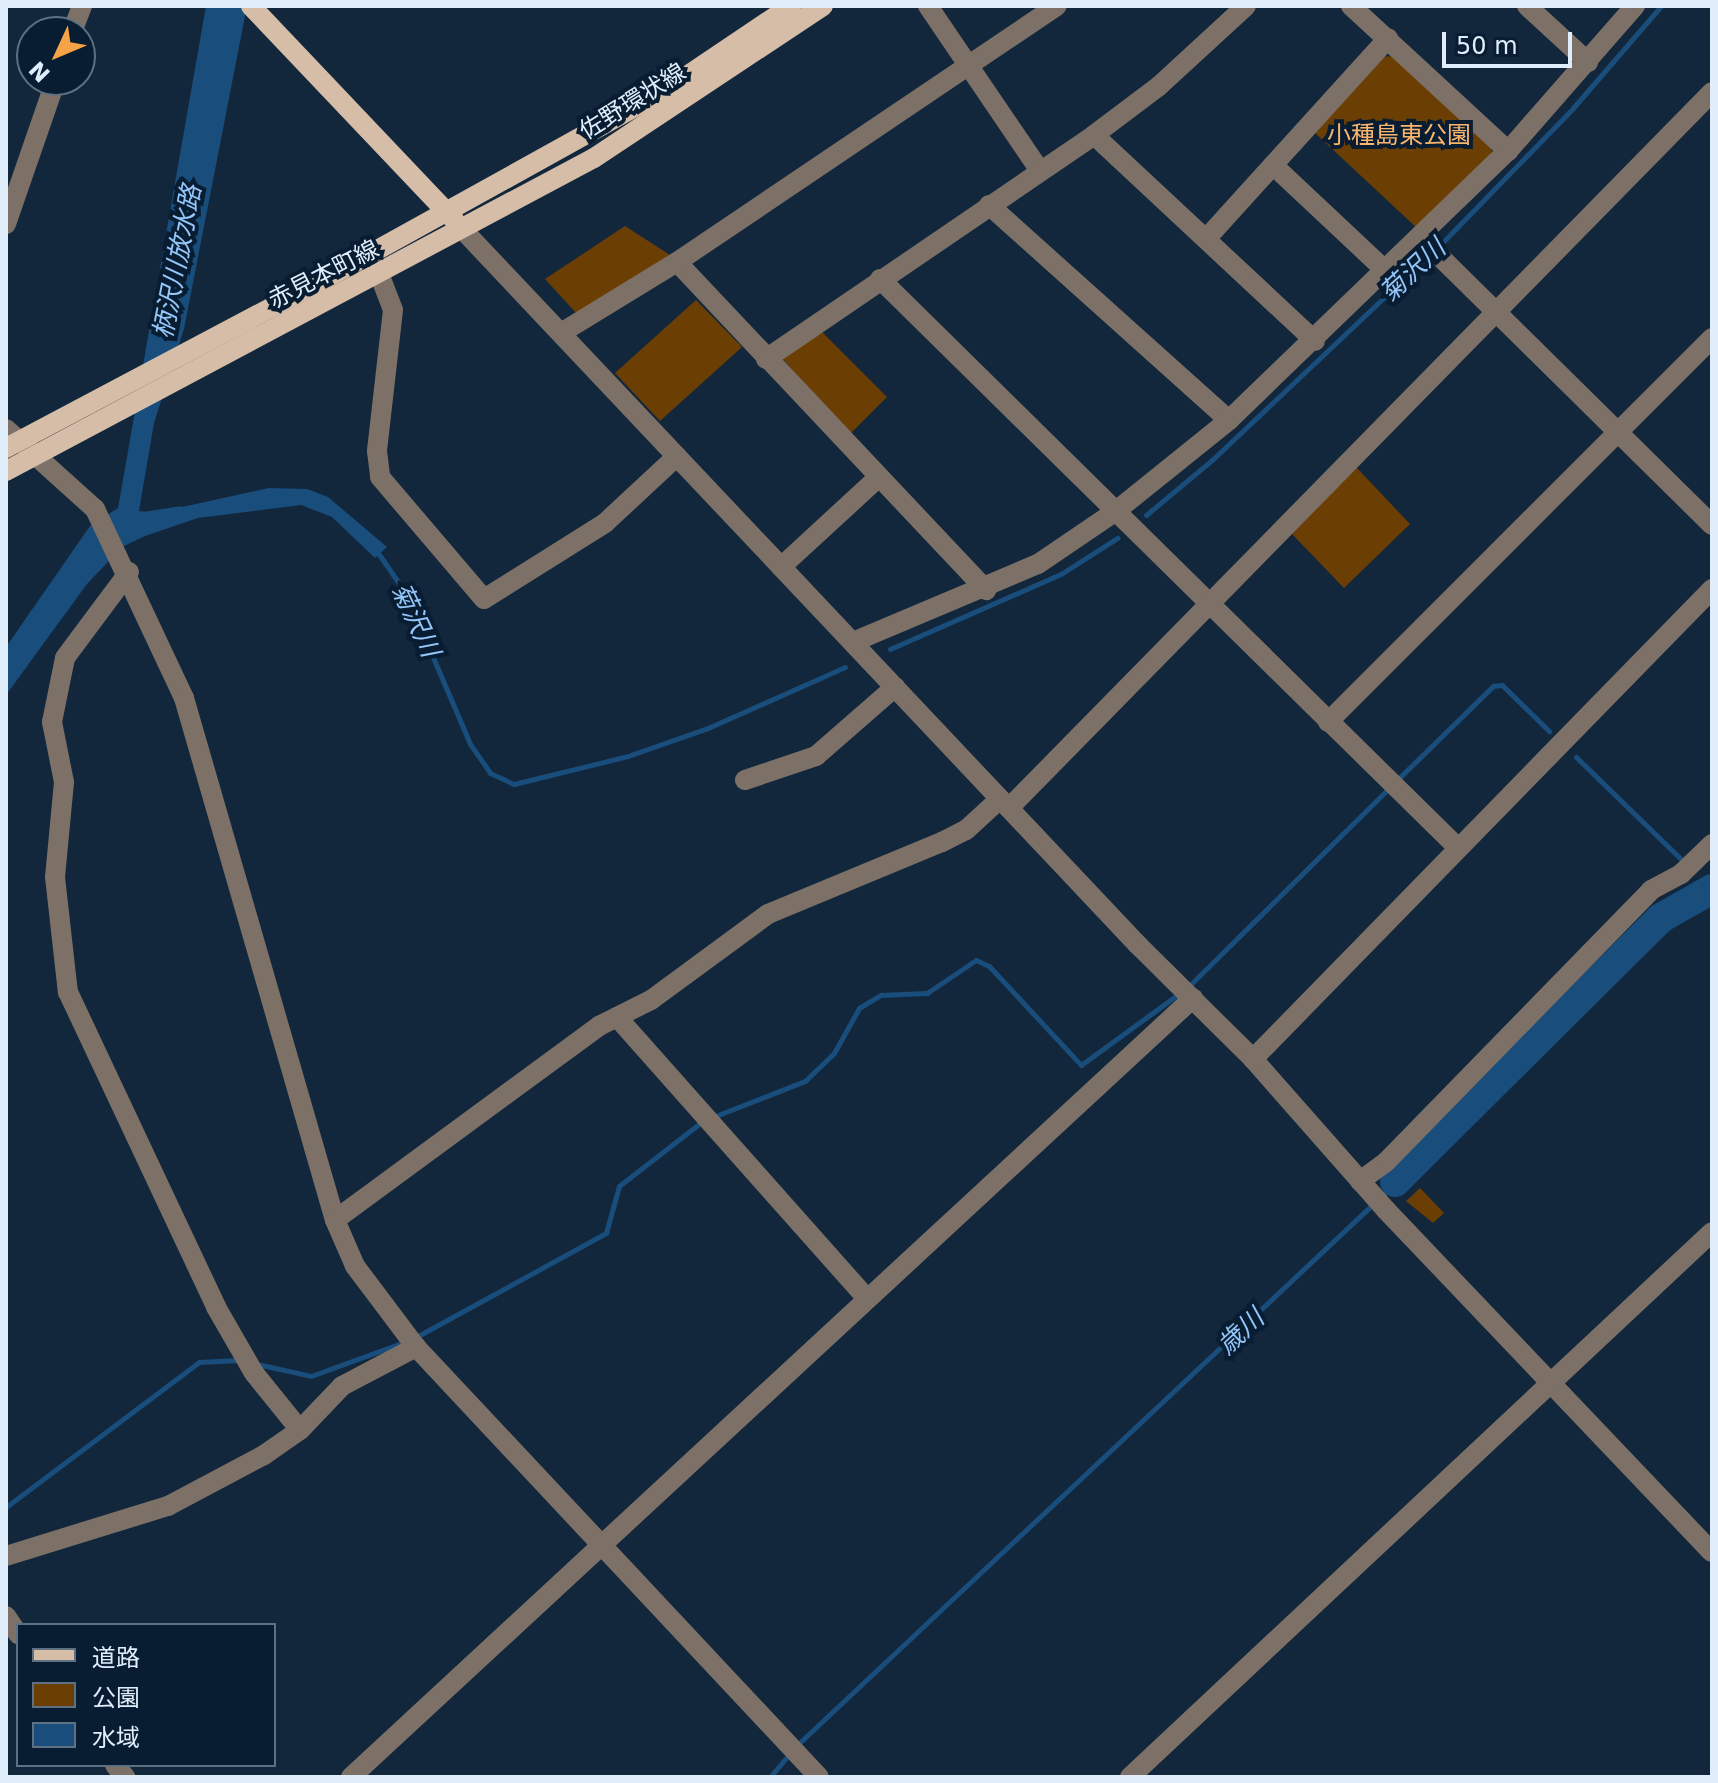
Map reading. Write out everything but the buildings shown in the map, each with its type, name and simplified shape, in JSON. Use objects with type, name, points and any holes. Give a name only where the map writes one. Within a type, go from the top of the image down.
[{"type":"main road","name":"佐野環状線","points":[[447,212],[666,90],[791,6]]},
{"type":"main road","name":"佐野環状線","points":[[464,231],[594,158],[823,6]]},
{"type":"main road","points":[[254,9],[464,231]]},
{"type":"main road","name":"赤見本町線","points":[[118,399],[183,353],[447,212]]},
{"type":"main road","name":"赤見本町線","points":[[118,399],[185,376],[464,231]]},
{"type":"main road","points":[[9,440],[118,399]]},
{"type":"main road","points":[[6,471],[34,456],[118,399]]},
{"type":"street","points":[[928,6],[1040,171]]},
{"type":"street","points":[[561,333],[677,262],[971,68],[1057,6]]},
{"type":"street","points":[[766,359],[1094,135],[1159,86],[1246,6]]},
{"type":"street","points":[[1351,6],[1508,151]]},
{"type":"street","points":[[1527,6],[1588,62]]},
{"type":"street","points":[[853,642],[986,590],[1038,564],[1116,511],[1229,420],[1386,271],[1423,240],[1508,151],[1635,6]]},
{"type":"street","points":[[1206,239],[1388,38]]},
{"type":"street","points":[[335,1220],[617,1017],[684,978],[768,914],[942,842],[1005,804],[1209,604],[1712,92]]},
{"type":"street","points":[[6,224],[50,96]]},
{"type":"street","points":[[1094,135],[1315,341]]},
{"type":"street","points":[[1273,165],[1386,271]]},
{"type":"street","points":[[989,205],[1229,420]]},
{"type":"street","points":[[464,231],[1005,804],[1253,1059],[1372,1195],[1712,1552]]},
{"type":"street","points":[[1423,240],[1712,525]]},
{"type":"street","points":[[677,262],[986,590]]},
{"type":"street","points":[[380,276],[393,310],[377,451],[380,477],[484,599],[605,523],[677,456]]},
{"type":"street","points":[[880,279],[1457,847]]},
{"type":"street","points":[[1328,722],[1712,338]]},
{"type":"street","points":[[9,440],[57,472],[100,518],[124,563],[184,698],[335,1220],[355,1266],[416,1347],[819,1777]]},
{"type":"street","points":[[781,567],[879,477]]},
{"type":"street","points":[[124,563],[65,658],[52,722],[64,782],[55,877],[68,992],[201,1279],[254,1373],[300,1430]]},
{"type":"street","points":[[1253,1059],[1712,589]]},
{"type":"street","points":[[745,780],[816,756],[895,687]]},
{"type":"street","points":[[1372,1195],[1386,1162],[1651,890],[1681,874],[1710,851]]},
{"type":"street","points":[[351,1777],[603,1546],[866,1297],[1193,998]]},
{"type":"street","points":[[617,1017],[866,1297]]},
{"type":"street","points":[[1130,1777],[1712,1232]]},
{"type":"street","points":[[6,1556],[168,1506],[264,1455],[300,1430],[342,1386],[416,1347]]},
{"type":"green space","name":"小種島東公園","points":[[1394,56],[1489,142],[1493,154],[1419,230],[1314,132],[1380,57]]},
{"type":"green space","points":[[625,226],[670,255],[577,314],[545,279]]},
{"type":"green space","points":[[696,300],[742,347],[660,421],[615,373]]},
{"type":"green space","points":[[820,330],[887,397],[849,435],[783,359]]},
{"type":"green space","points":[[1356,467],[1410,524],[1344,588],[1292,534]]},
{"type":"green space","points":[[1420,1188],[1444,1213],[1433,1223],[1406,1201]]},
{"type":"water","name":"柄沢川放水路","points":[[206,6],[247,6],[184,329],[154,423],[139,511],[155,513],[269,488],[307,489],[328,497],[387,547],[375,558],[332,517],[301,505],[198,518],[145,536],[122,547],[87,584],[6,695],[6,647],[90,526],[118,508]]},
{"type":"waterway","name":"菊沢川","points":[[1438,247],[1573,108],[1661,6]]},
{"type":"waterway","name":"菊沢川","points":[[1146,515],[1212,460],[1431,253]]},
{"type":"waterway","name":"菊沢川","points":[[143,514],[180,508]]},
{"type":"waterway","name":"菊沢川","points":[[890,649],[1061,574],[1117,538]]},
{"type":"waterway","name":"菊沢川","points":[[376,550],[405,592],[470,744],[490,773],[514,784],[628,756],[708,728],[845,667]]},
{"type":"waterway","points":[[1396,781],[1493,686],[1502,685],[1549,731]]},
{"type":"waterway","points":[[1576,757],[1684,862]]},
{"type":"waterway","points":[[1189,986],[1389,788]]},
{"type":"waterway","name":"歳川","points":[[1395,1182],[1661,918],[1712,889]]},
{"type":"waterway","points":[[713,1117],[805,1081],[834,1053],[859,1008],[881,995],[927,993],[976,960],[989,966],[1081,1065],[1181,992]]},
{"type":"waterway","points":[[416,1337],[606,1233],[619,1186],[704,1120]]},
{"type":"waterway","name":"歳川","points":[[1382,1195],[1395,1182]]},
{"type":"waterway","name":"歳川","points":[[796,1746],[1375,1202]]},
{"type":"waterway","points":[[257,1364],[311,1376],[407,1341]]},
{"type":"waterway","points":[[6,1507],[199,1362],[239,1360]]},
{"type":"waterway","name":"歳川","points":[[770,1777],[790,1753]]}]
